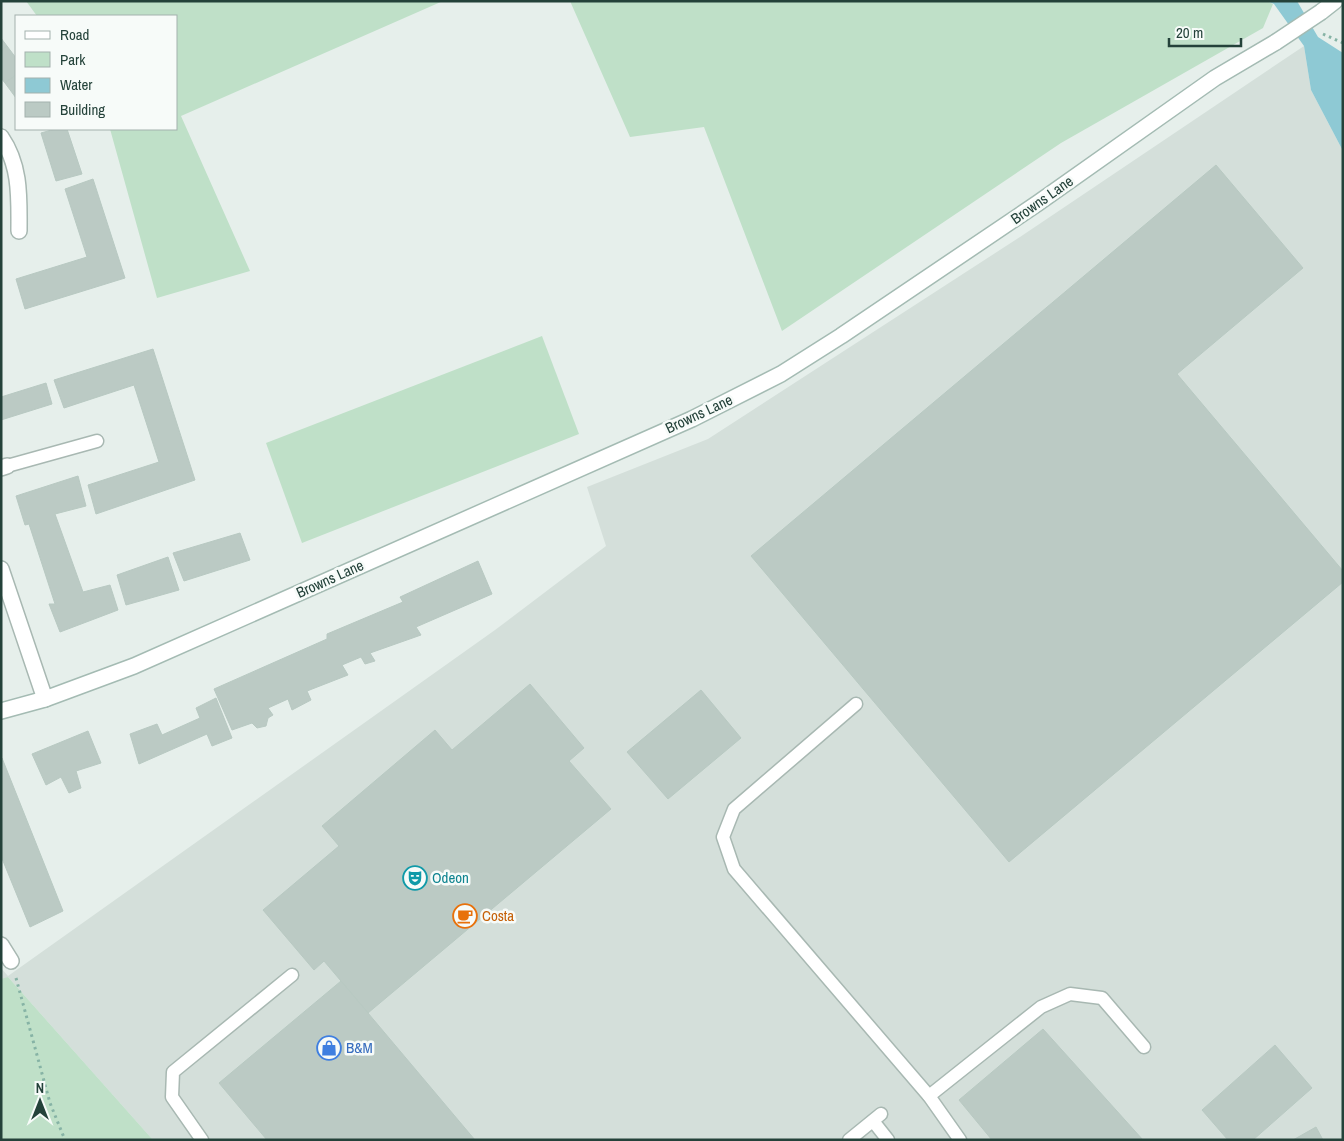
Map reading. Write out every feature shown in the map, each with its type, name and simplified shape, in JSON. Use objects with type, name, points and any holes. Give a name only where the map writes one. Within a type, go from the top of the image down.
[{"type":"street","name":"Browns Lane","points":[[1,711],[45,699],[134,666],[683,423],[781,374],[1038,203],[1215,78],[1276,42],[1335,1]]},
{"type":"street","points":[[1,137],[16,168],[19,185],[19,231]]},
{"type":"street","points":[[1,569],[45,699]]},
{"type":"street","points":[[1,945],[11,961]]},
{"type":"lane","points":[[4,467],[97,441]]},
{"type":"lane","points":[[856,704],[734,809],[723,837],[734,869],[929,1096],[960,1140]]},
{"type":"lane","points":[[202,1140],[172,1097],[174,1072],[292,975]]},
{"type":"lane","points":[[929,1096],[1041,1007],[1070,994],[1102,998],[1144,1047]]},
{"type":"lane","points":[[849,1140],[877,1117],[888,1140]]},
{"type":"path","points":[[11,961],[50,1103],[66,1140]]},
{"type":"shaded area","points":[[1304,46],[1311,90],[1343,151],[1343,1140],[153,1140],[8,977],[1,981],[1,968],[8,976],[495,630],[606,546],[587,487],[708,439],[1020,237]]},
{"type":"green space","points":[[26,1],[443,1],[181,116],[250,271],[157,298],[110,130],[178,130],[178,15],[36,15]]},
{"type":"green space","points":[[570,1],[1267,1],[1273,4],[1263,28],[1061,143],[782,331],[704,127],[630,137]]},
{"type":"green space","points":[[542,336],[579,434],[302,543],[266,443]]},
{"type":"green space","points":[[8,977],[153,1140],[1,1140],[1,979]]},
{"type":"water","points":[[1267,1],[1297,1],[1318,37],[1343,53],[1343,151],[1311,90],[1304,46],[1274,4]]},
{"type":"building","points":[[1,38],[7,46],[1,51]]},
{"type":"building","points":[[7,46],[15,57],[15,76],[5,83],[1,78],[1,51]]},
{"type":"building","points":[[15,76],[15,97],[5,83]]},
{"type":"building","points":[[52,130],[67,130],[82,174],[56,181],[41,133]]},
{"type":"building","points":[[1216,165],[1303,268],[1177,374],[1343,571],[1343,582],[1009,862],[751,556]]},
{"type":"building","points":[[93,179],[125,278],[25,309],[16,279],[87,257],[65,189]]},
{"type":"building","points":[[153,349],[195,480],[96,514],[88,485],[159,462],[134,385],[64,408],[54,380]]},
{"type":"building","points":[[46,383],[52,404],[1,420],[1,397]]},
{"type":"building","points":[[78,476],[86,506],[55,514],[83,592],[110,585],[118,610],[60,632],[49,604],[55,604],[29,524],[25,525],[16,496]]},
{"type":"building","points":[[240,533],[250,560],[184,581],[173,553]]},
{"type":"building","points":[[168,557],[179,590],[126,605],[117,575]]},
{"type":"building","points":[[478,561],[492,594],[416,627],[421,635],[370,653],[375,661],[365,664],[361,657],[342,665],[348,675],[307,691],[311,700],[292,710],[288,699],[268,708],[273,715],[268,718],[266,726],[257,728],[252,723],[232,730],[214,689],[327,639],[327,634],[403,602],[400,597]]},
{"type":"building","name":"Odeon","points":[[530,684],[584,748],[569,761],[611,809],[368,1013],[324,961],[314,970],[263,910],[339,846],[322,826],[435,730],[452,750]]},
{"type":"building","points":[[701,690],[741,738],[668,799],[627,752]]},
{"type":"building","points":[[216,698],[232,738],[212,746],[207,734],[139,764],[130,734],[157,724],[162,735],[200,718],[196,708]]},
{"type":"building","points":[[88,731],[101,763],[76,771],[81,788],[69,793],[61,777],[46,785],[32,754]]},
{"type":"building","points":[[2,758],[63,911],[30,927],[1,856]]},
{"type":"building","name":"B&M","points":[[341,981],[475,1140],[267,1140],[219,1083]]},
{"type":"building","points":[[1043,1029],[1143,1140],[992,1140],[959,1100]]},
{"type":"building","points":[[1275,1045],[1312,1088],[1253,1140],[1228,1140],[1202,1110]]},
{"type":"building","points":[[1316,1127],[1323,1140],[1293,1140]]},
{"type":"place","name":"Odeon","points":[[415,878]]},
{"type":"place","name":"Costa","points":[[465,916]]},
{"type":"place","name":"B&M","points":[[329,1048]]}]
